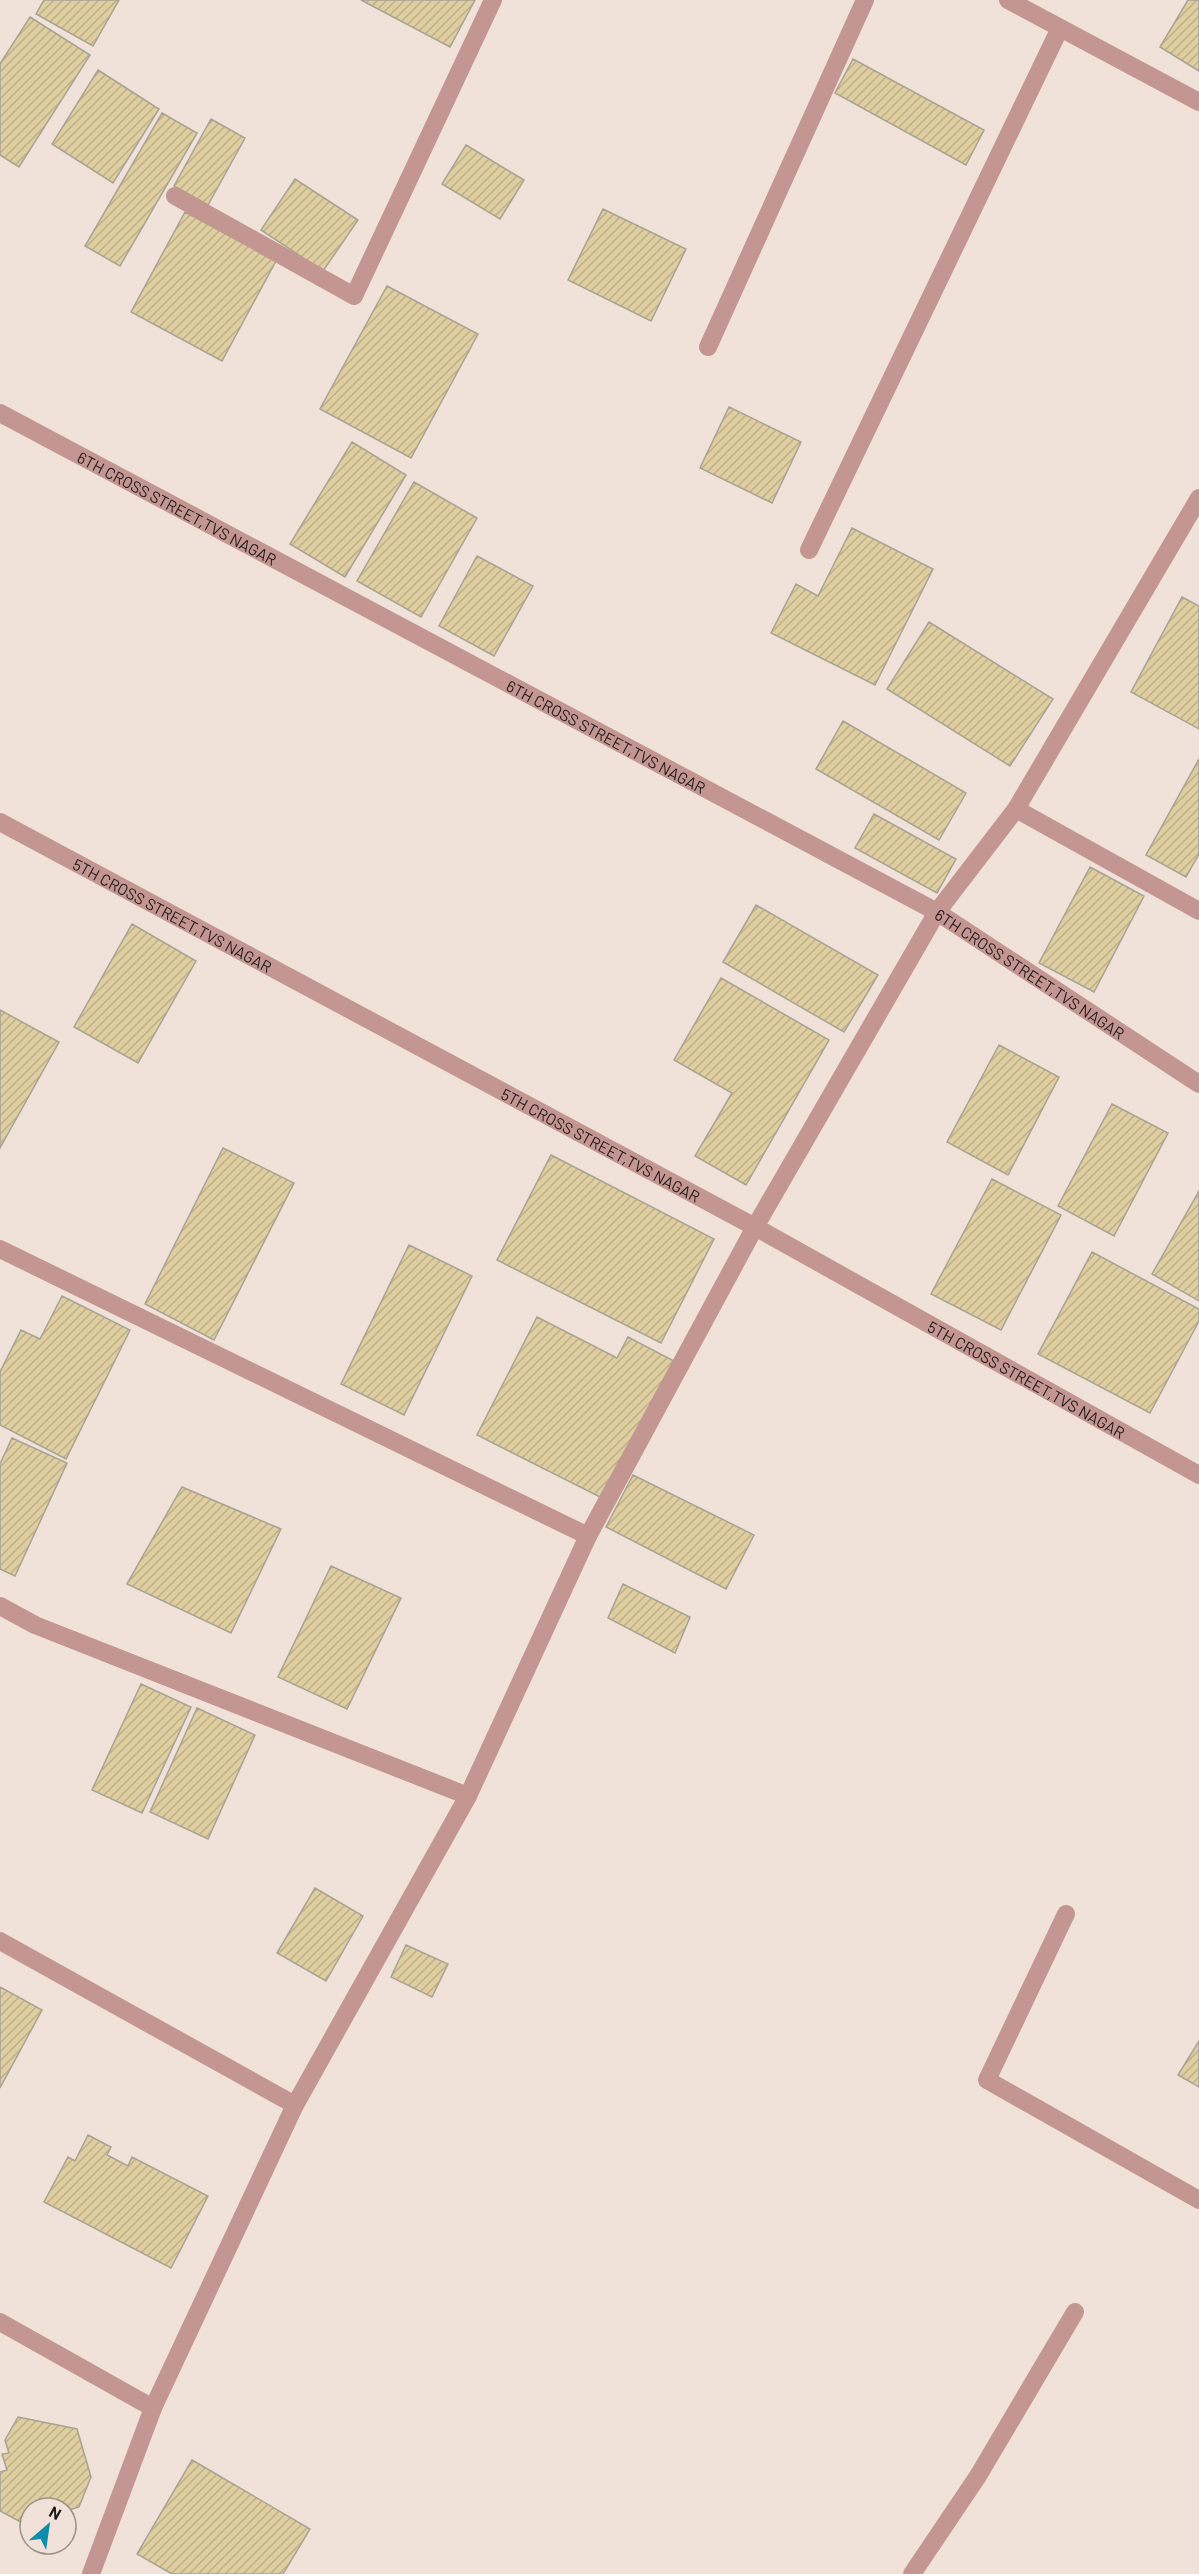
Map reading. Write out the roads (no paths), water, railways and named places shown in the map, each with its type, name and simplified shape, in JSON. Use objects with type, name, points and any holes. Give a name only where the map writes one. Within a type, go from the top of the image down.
[{"type":"street","points":[[176,196],[354,296],[494,0]]},
{"type":"street","points":[[708,347],[865,0]]},
{"type":"street","points":[[1008,0],[1199,102]]},
{"type":"street","points":[[809,550],[1060,28]]},
{"type":"street","name":"6TH CROSS STREET,TVS NAGAR","points":[[0,413],[937,912],[1199,1084]]},
{"type":"street","points":[[91,2574],[153,2408],[295,2105],[468,1796],[588,1536],[755,1227],[937,912],[1016,809],[1198,502]]},
{"type":"street","points":[[1016,809],[1199,910]]},
{"type":"street","name":"5TH CROSS STREET,TVS NAGAR","points":[[0,822],[755,1227],[1199,1475]]},
{"type":"street","points":[[0,1249],[588,1536]]},
{"type":"street","points":[[0,1606],[35,1625],[468,1796]]},
{"type":"street","points":[[1066,1914],[987,2080],[1199,2200]]},
{"type":"street","points":[[0,1941],[295,2105]]},
{"type":"street","points":[[912,2574],[978,2476],[1075,2312]]},
{"type":"street","points":[[0,2322],[153,2408]]}]
